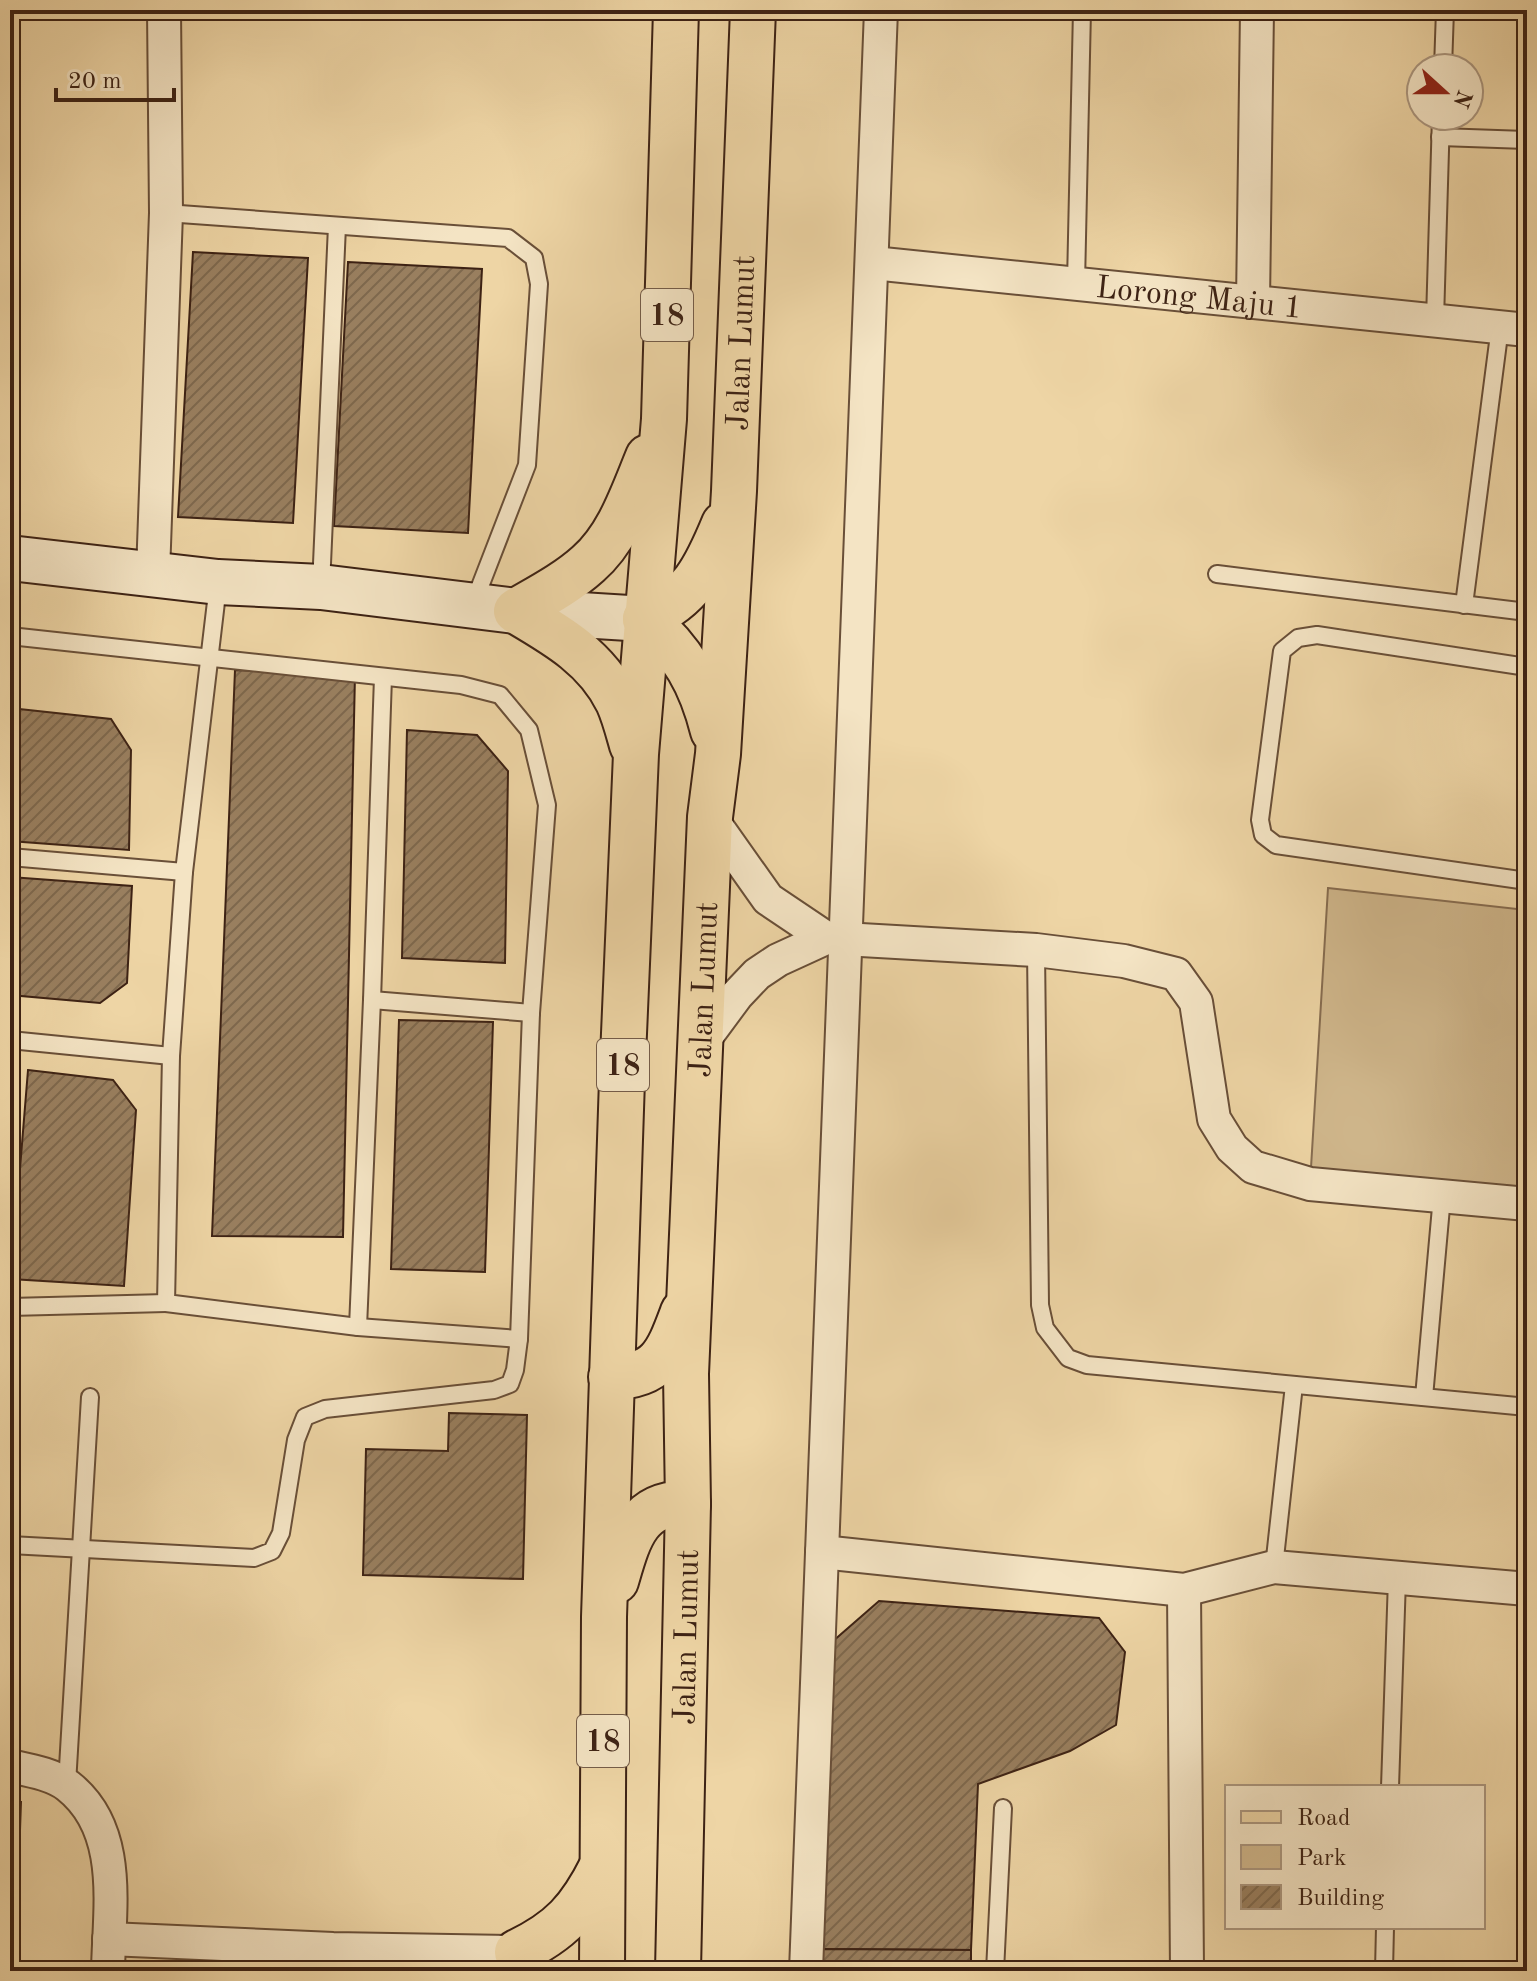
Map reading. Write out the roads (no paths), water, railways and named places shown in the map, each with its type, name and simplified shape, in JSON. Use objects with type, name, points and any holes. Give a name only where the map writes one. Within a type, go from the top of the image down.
[{"type":"main road","name":"18","points":[[602,1971],[604,1617],[611,1377],[636,754],[664,419],[676,10]]},
{"type":"main road","name":"Jalan Lumut","points":[[678,1971],[690,1251],[710,817],[718,754],[734,491],[753,10]]},
{"type":"main road","points":[[636,754],[618,702],[597,668],[573,647],[516,611],[590,563],[612,535],[664,419]]},
{"type":"main road","points":[[718,754],[708,710],[690,669],[668,639],[645,619],[668,609],[684,596],[701,575],[724,525],[734,491]]},
{"type":"main road","points":[[611,1377],[632,1377],[656,1365],[670,1346],[687,1302],[690,1251]]},
{"type":"main road","points":[[604,1617],[629,1536],[649,1512],[673,1503],[688,1504]]},
{"type":"main road","points":[[517,1962],[562,1926],[589,1892],[602,1865]]},
{"type":"main road","points":[[517,1962],[556,1971]]},
{"type":"street","points":[[153,573],[166,213],[164,10]]},
{"type":"street","points":[[806,1971],[822,1552],[836,939],[873,263],[881,10]]},
{"type":"street","points":[[1253,302],[1257,10]]},
{"type":"street","name":"Lorong Maju 1","points":[[873,263],[1513,328]]},
{"type":"street","points":[[10,558],[218,582],[321,587],[516,611],[645,619]]},
{"type":"street","points":[[710,817],[768,899],[836,939]]},
{"type":"street","points":[[700,1045],[737,995],[757,974],[778,960],[836,939],[1036,950],[1124,961],[1176,974],[1196,1002],[1214,1119],[1232,1148],[1253,1167],[1310,1184],[1527,1204]]},
{"type":"street","points":[[822,1552],[1184,1590],[1274,1567],[1527,1589]]},
{"type":"street","points":[[1184,1590],[1187,1971]]},
{"type":"street","points":[[10,1766],[67,1784],[86,1805],[101,1831],[110,1864],[108,1971]]},
{"type":"street","points":[[109,1939],[333,1960],[517,1962]]},
{"type":"lane","points":[[1076,283],[1082,10]]},
{"type":"lane","points":[[1444,52],[1445,10]]},
{"type":"lane","points":[[1435,320],[1440,132]]},
{"type":"lane","points":[[1440,137],[1527,140]]},
{"type":"lane","points":[[166,213],[508,238],[534,258],[539,284],[527,465],[472,606]]},
{"type":"lane","points":[[321,587],[337,226]]},
{"type":"lane","points":[[1464,605],[1513,328]]},
{"type":"lane","points":[[1217,574],[1527,612]]},
{"type":"lane","points":[[166,1303],[171,1056],[184,872],[218,582]]},
{"type":"lane","points":[[1527,667],[1317,635],[1298,638],[1282,651],[1260,820],[1263,835],[1276,845],[1527,881]]},
{"type":"lane","points":[[10,636],[461,685],[500,695],[529,730],[547,805],[531,1013],[519,1339],[510,1384],[494,1390],[325,1409],[305,1417],[296,1440],[281,1533],[272,1551],[254,1558],[10,1545]]},
{"type":"lane","points":[[358,1327],[383,677]]},
{"type":"lane","points":[[10,857],[184,872]]},
{"type":"lane","points":[[1036,950],[1040,1305],[1045,1328],[1068,1358],[1087,1365],[1527,1407]]},
{"type":"lane","points":[[372,1000],[531,1013]]},
{"type":"lane","points":[[10,1040],[171,1056]]},
{"type":"lane","points":[[1424,1397],[1442,1196]]},
{"type":"lane","points":[[10,1307],[166,1303],[358,1327],[519,1339]]},
{"type":"lane","points":[[1274,1567],[1294,1385]]},
{"type":"lane","points":[[67,1784],[90,1397]]},
{"type":"lane","points":[[1390,1785],[1397,1579]]},
{"type":"lane","points":[[995,1971],[1003,1808]]},
{"type":"lane","points":[[1384,1971],[1385,1929]]}]
